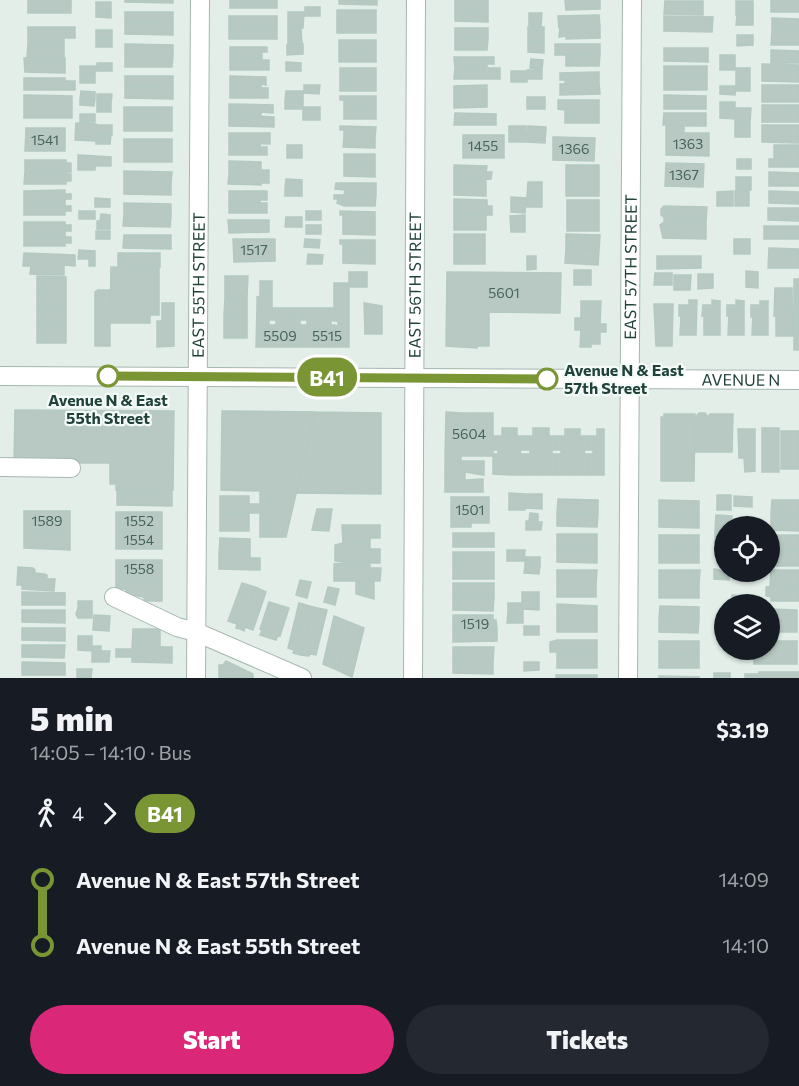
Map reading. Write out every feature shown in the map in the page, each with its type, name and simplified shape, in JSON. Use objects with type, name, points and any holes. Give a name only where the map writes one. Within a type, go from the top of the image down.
[{"type":"street","name":"EAST 55TH STREET","points":[[196,678],[200,0]]},
{"type":"street","name":"EAST 56TH STREET","points":[[413,678],[416,0]]},
{"type":"street","name":"EAST 57TH STREET","points":[[628,678],[632,0]]},
{"type":"street","name":"AVENUE N","points":[[0,375],[799,380]]},
{"type":"street","points":[[0,467],[71,468]]},
{"type":"street","points":[[114,597],[177,627],[196,632],[302,678]]},
{"type":"building","points":[[28,0],[71,0],[71,13],[28,13]]},
{"type":"building","points":[[125,0],[173,0],[173,3],[125,2]]},
{"type":"building","points":[[230,0],[277,0],[277,8],[230,8]]},
{"type":"building","points":[[339,0],[377,0],[377,5],[339,4]]},
{"type":"building","points":[[455,0],[488,0],[488,10],[455,10]]},
{"type":"building","points":[[565,0],[600,0],[600,9],[566,10]]},
{"type":"building","points":[[771,0],[799,0],[799,12],[771,12]]},
{"type":"building","points":[[665,1],[703,1],[703,15],[664,14]]},
{"type":"building","points":[[736,1],[753,1],[753,15],[736,15]]},
{"type":"building","points":[[96,2],[111,2],[111,10],[96,10]]},
{"type":"building","points":[[305,7],[320,7],[320,16],[305,16]]},
{"type":"building","points":[[96,10],[111,10],[111,18],[96,17]]},
{"type":"building","points":[[337,10],[376,10],[376,23],[337,22]]},
{"type":"building","points":[[455,10],[488,10],[488,22],[455,21]]},
{"type":"building","points":[[125,12],[173,12],[173,23],[125,23]]},
{"type":"building","points":[[288,12],[304,12],[303,28],[288,27]]},
{"type":"building","points":[[529,13],[542,13],[541,26],[529,26]]},
{"type":"building","points":[[599,15],[600,27],[559,28],[558,16]]},
{"type":"building","points":[[229,16],[277,16],[277,28],[229,28]]},
{"type":"building","points":[[664,16],[713,17],[712,32],[664,31]]},
{"type":"building","points":[[737,16],[753,16],[753,25],[736,25]]},
{"type":"building","points":[[772,18],[799,19],[799,32],[772,31]]},
{"type":"building","points":[[337,22],[376,23],[376,33],[337,33]]},
{"type":"building","points":[[125,23],[173,23],[173,35],[125,34]]},
{"type":"building","points":[[28,27],[75,27],[75,38],[64,38],[64,43],[28,43]]},
{"type":"building","points":[[528,27],[544,27],[544,41],[528,41]]},
{"type":"building","points":[[600,27],[600,38],[566,39],[566,36],[559,37],[560,28]]},
{"type":"building","points":[[229,28],[277,28],[277,39],[229,39]]},
{"type":"building","points":[[288,28],[301,28],[302,44],[288,45]]},
{"type":"building","points":[[455,28],[488,28],[488,39],[455,39]]},
{"type":"building","points":[[96,30],[112,30],[112,39],[96,39]]},
{"type":"building","points":[[772,31],[799,32],[799,45],[771,45]]},
{"type":"building","points":[[737,35],[753,35],[753,45],[737,46]]},
{"type":"building","points":[[96,39],[112,39],[112,47],[96,47]]},
{"type":"building","points":[[455,39],[488,39],[487,50],[455,50]]},
{"type":"building","points":[[339,40],[376,40],[376,51],[339,51]]},
{"type":"building","points":[[528,41],[544,41],[544,53],[528,52]]},
{"type":"building","points":[[28,43],[64,43],[64,59],[27,58]]},
{"type":"building","points":[[125,44],[173,45],[173,56],[125,55]]},
{"type":"building","points":[[303,44],[303,54],[287,55],[287,45]]},
{"type":"building","points":[[555,44],[600,44],[600,55],[555,55]]},
{"type":"building","points":[[230,47],[267,47],[267,52],[262,52],[262,58],[230,58]]},
{"type":"building","points":[[664,48],[708,48],[708,62],[664,61]]},
{"type":"building","points":[[771,50],[799,51],[799,63],[771,63]]},
{"type":"building","points":[[339,51],[376,51],[376,62],[339,62]]},
{"type":"building","points":[[125,55],[173,56],[172,67],[125,67]]},
{"type":"building","points":[[566,55],[600,55],[599,66],[566,66]]},
{"type":"building","points":[[720,55],[735,55],[735,62],[720,63]]},
{"type":"building","points":[[454,57],[494,57],[494,64],[487,64],[487,68],[455,68]]},
{"type":"building","points":[[24,58],[65,58],[65,73],[25,72]]},
{"type":"building","points":[[230,58],[269,60],[269,70],[230,70]]},
{"type":"building","points":[[531,59],[543,60],[542,69],[530,68]]},
{"type":"building","points":[[286,62],[301,63],[301,71],[286,71]]},
{"type":"building","points":[[735,62],[735,70],[720,70],[720,63]]},
{"type":"building","points":[[97,63],[112,63],[112,71],[97,71]]},
{"type":"building","points":[[762,64],[799,65],[799,82],[762,81]]},
{"type":"building","points":[[80,66],[96,66],[95,74],[80,74]]},
{"type":"building","points":[[664,66],[707,66],[707,78],[664,78]]},
{"type":"building","points":[[340,68],[376,68],[376,80],[340,79]]},
{"type":"building","points":[[455,68],[500,68],[500,79],[454,79]]},
{"type":"building","points":[[736,68],[750,68],[750,83],[736,83]]},
{"type":"building","points":[[527,70],[542,70],[542,79],[527,79]]},
{"type":"building","points":[[511,71],[527,71],[527,82],[511,82]]},
{"type":"building","points":[[599,72],[599,83],[565,84],[565,80],[560,80],[560,73]]},
{"type":"building","points":[[80,74],[95,74],[95,83],[80,83]]},
{"type":"building","points":[[125,76],[173,76],[173,87],[125,87]]},
{"type":"building","points":[[230,76],[266,77],[266,85],[261,84],[261,88],[230,87]]},
{"type":"building","points":[[24,78],[65,78],[65,81],[75,81],[75,90],[24,90]]},
{"type":"building","points":[[664,78],[707,78],[707,90],[664,90]]},
{"type":"building","points":[[340,79],[376,80],[376,91],[340,91]]},
{"type":"building","points":[[599,83],[600,94],[560,95],[560,84]]},
{"type":"building","points":[[736,83],[750,83],[750,91],[736,91]]},
{"type":"building","points":[[304,85],[320,85],[319,94],[304,93]]},
{"type":"building","points":[[487,85],[487,96],[454,96],[454,86]]},
{"type":"building","points":[[762,85],[799,85],[799,102],[762,102]]},
{"type":"building","points":[[720,86],[736,86],[735,95],[720,94]]},
{"type":"building","points":[[125,87],[173,87],[173,99],[125,98]]},
{"type":"building","points":[[230,87],[268,88],[268,98],[230,98]]},
{"type":"building","points":[[81,91],[95,92],[95,99],[80,99]]},
{"type":"building","points":[[286,91],[303,91],[303,101],[285,101]]},
{"type":"building","points":[[97,94],[112,94],[111,103],[97,102]]},
{"type":"building","points":[[24,95],[72,96],[72,107],[24,106]]},
{"type":"building","points":[[664,95],[706,96],[706,109],[664,109]]},
{"type":"building","points":[[340,96],[376,96],[376,108],[344,108],[344,100],[340,100]]},
{"type":"building","points":[[454,96],[487,96],[487,107],[454,108]]},
{"type":"building","points":[[527,97],[545,97],[545,109],[527,109]]},
{"type":"building","points":[[80,99],[95,99],[94,106],[80,105]]},
{"type":"building","points":[[558,100],[599,100],[599,112],[565,112],[565,110],[558,109]]},
{"type":"building","points":[[285,101],[303,101],[303,109],[285,109]]},
{"type":"building","points":[[97,102],[111,103],[111,112],[97,112]]},
{"type":"building","points":[[720,102],[735,102],[735,111],[720,111]]},
{"type":"building","points":[[229,104],[273,105],[273,113],[229,115]]},
{"type":"building","points":[[762,105],[799,105],[799,122],[762,122]]},
{"type":"building","points":[[24,106],[72,107],[72,118],[24,118]]},
{"type":"building","points":[[124,107],[172,107],[172,118],[124,118]]},
{"type":"building","points":[[303,107],[320,107],[320,120],[303,120]]},
{"type":"building","points":[[344,108],[376,108],[376,119],[344,119]]},
{"type":"building","points":[[736,108],[751,108],[750,123],[735,123]]},
{"type":"building","points":[[720,111],[735,111],[735,119],[720,118]]},
{"type":"building","points":[[565,112],[599,112],[599,123],[565,123]]},
{"type":"building","points":[[455,113],[496,114],[496,125],[454,125]]},
{"type":"building","points":[[664,113],[706,113],[706,126],[663,125]]},
{"type":"building","points":[[80,114],[95,114],[95,122],[80,122]]},
{"type":"building","points":[[229,115],[274,117],[274,127],[229,126]]},
{"type":"building","points":[[124,118],[172,118],[172,131],[124,131]]},
{"type":"building","points":[[76,123],[96,124],[95,141],[75,140]]},
{"type":"building","points":[[735,123],[750,123],[750,137],[735,137]]},
{"type":"building","points":[[96,125],[112,125],[112,135],[96,135]]},
{"type":"building","points":[[666,125],[684,126],[684,133],[709,133],[709,156],[666,155]]},
{"type":"building","points":[[762,125],[799,125],[799,143],[762,142]]},
{"type":"building","points":[[340,126],[376,127],[375,138],[344,137],[344,130],[340,130]]},
{"type":"building","points":[[509,126],[526,126],[526,142],[509,142]]},
{"type":"building","points":[[528,126],[546,127],[545,143],[527,142]]},
{"type":"building","points":[[26,128],[65,128],[65,151],[25,151]]},
{"type":"building","points":[[229,133],[270,133],[270,144],[229,143]]},
{"type":"building","points":[[96,135],[111,135],[110,144],[96,144]]},
{"type":"building","points":[[463,135],[504,135],[504,158],[463,158]]},
{"type":"building","points":[[344,137],[375,138],[375,148],[343,147]]},
{"type":"building","points":[[553,137],[595,138],[594,161],[553,160]]},
{"type":"building","points":[[124,139],[172,139],[172,151],[124,150]]},
{"type":"building","points":[[229,143],[260,144],[260,147],[267,147],[267,155],[229,155]]},
{"type":"building","points":[[287,145],[302,145],[302,158],[287,158]]},
{"type":"building","points":[[774,145],[799,145],[799,167],[769,167],[769,159],[774,159]]},
{"type":"building","points":[[124,150],[172,151],[172,162],[124,162]]},
{"type":"building","points":[[344,154],[375,154],[375,166],[344,166]]},
{"type":"building","points":[[78,155],[96,156],[95,170],[78,170]]},
{"type":"building","points":[[96,156],[111,157],[111,166],[96,166]]},
{"type":"building","points":[[737,159],[751,159],[751,169],[737,169]]},
{"type":"building","points":[[25,160],[66,160],[66,163],[71,163],[71,172],[25,172]]},
{"type":"building","points":[[229,161],[261,162],[261,170],[269,170],[269,175],[229,174]]},
{"type":"building","points":[[666,163],[704,164],[703,187],[665,186]]},
{"type":"building","points":[[454,165],[487,166],[486,172],[492,172],[491,179],[454,181]]},
{"type":"building","points":[[566,165],[599,165],[599,181],[566,182]]},
{"type":"building","points":[[344,166],[375,166],[375,177],[344,176]]},
{"type":"building","points":[[124,171],[172,172],[171,184],[124,183]]},
{"type":"building","points":[[25,172],[66,172],[66,174],[71,174],[71,181],[66,181],[66,184],[24,184]]},
{"type":"building","points":[[769,172],[799,173],[799,186],[769,186]]},
{"type":"building","points":[[229,174],[269,175],[269,183],[261,183],[261,185],[228,184]]},
{"type":"building","points":[[736,177],[751,177],[751,190],[736,190]]},
{"type":"building","points":[[286,179],[302,180],[302,189],[285,188]]},
{"type":"building","points":[[454,181],[486,181],[486,196],[454,195]]},
{"type":"building","points":[[599,181],[599,196],[566,196],[566,182]]},
{"type":"building","points":[[528,182],[542,182],[542,197],[527,197]]},
{"type":"building","points":[[124,183],[171,184],[171,195],[124,194]]},
{"type":"building","points":[[336,183],[376,183],[376,195],[344,195],[345,190],[335,189]]},
{"type":"building","points":[[285,188],[302,189],[302,196],[285,196]]},
{"type":"building","points":[[65,190],[65,194],[71,194],[71,199],[65,199],[65,203],[24,203],[24,191]]},
{"type":"building","points":[[229,191],[267,191],[267,200],[229,202]]},
{"type":"building","points":[[733,191],[733,206],[717,206],[717,192]]},
{"type":"building","points":[[735,191],[749,191],[749,206],[735,206]]},
{"type":"building","points":[[769,191],[799,192],[799,204],[769,203]]},
{"type":"building","points":[[334,195],[376,195],[375,206],[344,206],[337,203],[338,199],[334,199]]},
{"type":"building","points":[[511,197],[526,198],[525,213],[511,212]]},
{"type":"building","points":[[95,198],[110,199],[110,207],[95,207]]},
{"type":"building","points":[[527,198],[542,198],[542,207],[527,207]]},
{"type":"building","points":[[454,199],[487,200],[487,206],[492,206],[492,215],[454,215]]},
{"type":"building","points":[[567,200],[599,200],[599,216],[567,216]]},
{"type":"building","points":[[229,202],[267,203],[267,213],[229,213]]},
{"type":"building","points":[[24,203],[65,203],[65,206],[71,206],[71,211],[65,211],[65,215],[24,215]]},
{"type":"building","points":[[124,203],[171,204],[171,216],[124,215]]},
{"type":"building","points":[[664,206],[707,207],[706,222],[664,222],[661,209]]},
{"type":"building","points":[[768,208],[799,208],[799,221],[768,220]]},
{"type":"building","points":[[79,211],[95,211],[95,219],[79,219]]},
{"type":"building","points":[[306,211],[321,211],[321,220],[306,220]]},
{"type":"building","points":[[340,211],[375,212],[375,224],[343,223],[343,215],[340,215]]},
{"type":"building","points":[[101,214],[110,215],[110,229],[97,229],[97,221],[100,221]]},
{"type":"building","points":[[124,215],[171,216],[170,227],[123,226]]},
{"type":"building","points":[[454,215],[486,215],[486,230],[454,230]]},
{"type":"building","points":[[525,215],[525,232],[511,232],[510,216]]},
{"type":"building","points":[[567,216],[599,216],[599,231],[567,231]]},
{"type":"building","points":[[286,217],[302,217],[302,227],[285,227]]},
{"type":"building","points":[[228,220],[269,220],[269,232],[229,233]]},
{"type":"building","points":[[24,222],[65,222],[65,225],[71,225],[71,231],[65,231],[65,234],[24,234]]},
{"type":"building","points":[[664,222],[706,222],[706,239],[663,238],[660,225]]},
{"type":"building","points":[[343,223],[375,224],[375,235],[343,234]]},
{"type":"building","points":[[306,225],[321,225],[321,234],[306,234]]},
{"type":"building","points":[[764,226],[799,226],[799,239],[764,239]]},
{"type":"building","points":[[96,231],[110,231],[110,239],[96,239]]},
{"type":"building","points":[[24,234],[65,234],[65,237],[71,237],[71,243],[65,243],[65,246],[24,246]]},
{"type":"building","points":[[454,234],[485,234],[485,249],[454,249]]},
{"type":"building","points":[[566,234],[600,235],[599,250],[566,248]]},
{"type":"building","points":[[124,235],[171,235],[171,249],[123,248]]},
{"type":"building","points":[[233,239],[275,239],[275,261],[234,262]]},
{"type":"building","points":[[305,239],[320,240],[319,248],[304,247]]},
{"type":"building","points":[[734,239],[750,239],[750,254],[734,254]]},
{"type":"building","points":[[340,240],[375,240],[375,252],[343,252],[343,244],[340,244]]},
{"type":"building","points":[[566,248],[599,250],[598,265],[565,263]]},
{"type":"building","points":[[769,248],[799,249],[799,268],[768,268]]},
{"type":"building","points":[[454,249],[485,249],[485,264],[454,264]]},
{"type":"building","points":[[79,250],[95,251],[95,266],[89,266],[89,259],[78,259]]},
{"type":"building","points":[[343,252],[375,252],[375,264],[343,263]]},
{"type":"building","points":[[24,253],[75,255],[75,266],[64,265],[64,275],[30,274],[31,266],[23,266]]},
{"type":"building","points":[[118,253],[160,253],[160,267],[118,267]]},
{"type":"building","points":[[308,254],[323,255],[322,264],[307,264]]},
{"type":"building","points":[[527,256],[536,256],[536,269],[527,270]]},
{"type":"building","points":[[657,256],[701,256],[701,268],[657,269]]},
{"type":"building","points":[[111,267],[159,267],[159,315],[150,315],[150,323],[110,323]]},
{"type":"building","points":[[574,270],[591,270],[591,285],[574,285]]},
{"type":"building","points":[[746,271],[758,272],[758,288],[746,287]]},
{"type":"building","points":[[349,272],[367,272],[367,287],[349,287]]},
{"type":"building","points":[[447,272],[561,273],[560,313],[489,312],[489,346],[477,346],[477,348],[446,346]]},
{"type":"building","points":[[655,273],[672,273],[672,285],[654,285]]},
{"type":"building","points":[[698,274],[713,274],[713,288],[698,289]]},
{"type":"building","points":[[674,275],[691,275],[690,290],[674,290]]},
{"type":"building","points":[[37,276],[66,277],[66,294],[37,293]]},
{"type":"building","points":[[225,276],[248,276],[247,297],[225,297]]},
{"type":"building","points":[[794,279],[799,279],[799,350],[794,350]]},
{"type":"building","points":[[260,281],[272,281],[272,320],[269,320],[269,325],[272,325],[272,347],[256,347],[257,297],[260,296]]},
{"type":"building","points":[[334,283],[349,283],[349,347],[334,347],[334,325],[338,326],[338,321],[334,321]]},
{"type":"building","points":[[775,288],[792,288],[793,336],[776,336]]},
{"type":"building","points":[[110,290],[110,346],[95,346],[95,292]]},
{"type":"building","points":[[37,293],[66,294],[66,310],[37,310]]},
{"type":"building","points":[[225,297],[247,297],[247,317],[224,316]]},
{"type":"building","points":[[689,300],[697,300],[696,335],[680,335],[679,305],[689,305]]},
{"type":"building","points":[[712,300],[720,301],[720,335],[704,335],[703,305],[712,305]]},
{"type":"building","points":[[736,300],[744,301],[744,335],[728,335],[727,305],[736,305]]},
{"type":"building","points":[[581,301],[601,301],[600,324],[606,324],[606,332],[600,332],[600,344],[591,344],[591,347],[580,347],[581,330],[575,330],[575,318],[581,318]]},
{"type":"building","points":[[760,301],[768,301],[768,335],[752,335],[751,305],[760,305]]},
{"type":"building","points":[[162,303],[174,303],[174,346],[157,347],[157,321],[162,321]]},
{"type":"building","points":[[364,303],[382,306],[382,334],[365,334]]},
{"type":"building","points":[[654,304],[673,304],[672,346],[656,346]]},
{"type":"building","points":[[272,308],[288,308],[288,347],[272,347],[272,325],[276,325],[276,320],[272,320]]},
{"type":"building","points":[[288,308],[303,308],[303,320],[300,320],[300,325],[303,325],[303,347],[288,347]]},
{"type":"building","points":[[303,308],[320,308],[319,347],[303,347],[303,325],[307,325],[307,320],[303,320]]},
{"type":"building","points":[[320,308],[334,308],[334,321],[331,320],[331,325],[334,325],[334,347],[319,347]]},
{"type":"building","points":[[37,310],[66,310],[66,325],[37,325]]},
{"type":"building","points":[[224,316],[247,317],[247,338],[224,338]]},
{"type":"building","points":[[37,325],[66,325],[66,343],[37,343]]},
{"type":"building","points":[[15,410],[174,411],[173,490],[116,490],[116,484],[110,484],[110,463],[14,463]]},
{"type":"building","points":[[222,411],[315,412],[286,537],[260,537],[260,491],[221,490]]},
{"type":"building","points":[[315,412],[381,413],[381,494],[296,493]]},
{"type":"building","points":[[446,412],[461,413],[461,461],[445,461]]},
{"type":"building","points":[[461,413],[477,413],[477,456],[461,456]]},
{"type":"building","points":[[477,413],[493,413],[493,456],[477,456]]},
{"type":"building","points":[[699,413],[705,413],[708,417],[710,414],[733,414],[732,452],[695,452],[695,418]]},
{"type":"building","points":[[664,414],[695,414],[694,481],[661,481],[661,417],[664,417]]},
{"type":"building","points":[[502,428],[509,428],[509,475],[493,474],[493,454],[498,454],[498,450],[493,450],[493,436],[502,436]]},
{"type":"building","points":[[509,428],[517,428],[517,436],[525,436],[525,450],[520,450],[521,454],[525,454],[525,475],[509,475]]},
{"type":"building","points":[[533,428],[541,428],[541,475],[525,475],[525,454],[530,454],[530,450],[525,450],[525,436],[533,436]]},
{"type":"building","points":[[541,428],[549,428],[549,436],[556,436],[556,450],[552,450],[552,454],[556,454],[556,475],[541,475]]},
{"type":"building","points":[[762,428],[779,428],[779,472],[762,472]]},
{"type":"building","points":[[565,429],[573,429],[573,475],[556,475],[556,454],[561,454],[561,450],[556,450],[556,436],[565,436]]},
{"type":"building","points":[[573,429],[580,429],[580,436],[588,436],[588,450],[585,450],[584,454],[588,454],[588,475],[573,475]]},
{"type":"building","points":[[597,429],[604,429],[604,475],[588,475],[588,454],[593,454],[593,450],[588,450],[588,436],[597,436]]},
{"type":"building","points":[[738,429],[755,429],[755,471],[745,472],[744,458],[739,458]]},
{"type":"building","points":[[781,431],[797,431],[797,469],[781,469]]},
{"type":"building","points":[[797,431],[799,431],[799,469],[797,469]]},
{"type":"building","points":[[445,461],[484,461],[484,475],[465,472],[465,477],[445,476]]},
{"type":"building","points":[[445,476],[465,477],[465,480],[483,479],[483,492],[445,492]]},
{"type":"building","points":[[117,490],[172,490],[172,506],[117,505]]},
{"type":"building","points":[[509,493],[525,494],[525,510],[509,510]]},
{"type":"building","points":[[525,494],[542,494],[542,509],[525,508]]},
{"type":"building","points":[[717,495],[731,495],[731,510],[717,510]]},
{"type":"building","points":[[220,496],[249,496],[249,504],[260,504],[260,513],[220,513]]},
{"type":"building","points":[[734,496],[752,497],[752,507],[734,506]]},
{"type":"building","points":[[451,497],[489,497],[489,523],[471,523],[471,527],[451,527]]},
{"type":"building","points":[[558,499],[598,500],[598,513],[557,513]]},
{"type":"building","points":[[659,500],[699,501],[699,514],[659,514]]},
{"type":"building","points":[[772,500],[799,500],[799,516],[771,515]]},
{"type":"building","points":[[317,509],[332,509],[329,531],[312,530]]},
{"type":"building","points":[[24,511],[70,511],[70,531],[24,531]]},
{"type":"building","points":[[116,512],[162,512],[162,531],[116,531]]},
{"type":"building","points":[[220,513],[249,513],[249,531],[220,531]]},
{"type":"building","points":[[530,513],[538,514],[538,522],[542,522],[541,530],[526,530],[526,521],[529,521]]},
{"type":"building","points":[[557,513],[598,513],[597,527],[557,526]]},
{"type":"building","points":[[659,514],[699,514],[699,528],[659,527]]},
{"type":"building","points":[[771,515],[799,516],[799,531],[780,530],[780,516]]},
{"type":"building","points":[[342,525],[380,525],[380,538],[370,538],[370,543],[343,543]]},
{"type":"building","points":[[24,531],[70,531],[70,550],[24,548]]},
{"type":"building","points":[[116,531],[162,531],[162,549],[116,549]]},
{"type":"building","points":[[453,533],[494,533],[494,547],[453,547]]},
{"type":"building","points":[[557,534],[597,534],[597,548],[557,548]]},
{"type":"building","points":[[659,535],[699,535],[699,549],[659,549]]},
{"type":"building","points":[[780,535],[799,535],[799,551],[780,551]]},
{"type":"building","points":[[220,538],[250,539],[250,555],[219,554]]},
{"type":"building","points":[[370,543],[370,549],[380,549],[380,563],[335,561],[335,545]]},
{"type":"building","points":[[557,548],[597,548],[597,563],[557,562]]},
{"type":"building","points":[[659,549],[699,549],[699,563],[659,563]]},
{"type":"building","points":[[507,550],[525,550],[524,561],[507,561]]},
{"type":"building","points":[[780,551],[799,551],[799,566],[780,566]]},
{"type":"building","points":[[453,552],[494,552],[494,566],[453,565]]},
{"type":"building","points":[[219,554],[250,555],[250,558],[260,558],[260,570],[219,569]]},
{"type":"building","points":[[525,557],[540,557],[540,566],[525,566]]},
{"type":"building","points":[[116,560],[162,560],[162,579],[116,579]]},
{"type":"building","points":[[370,563],[370,568],[381,568],[380,581],[334,581],[334,564]]},
{"type":"building","points":[[453,565],[494,566],[494,579],[453,579]]},
{"type":"building","points":[[525,566],[540,566],[539,574],[524,573]]},
{"type":"building","points":[[18,567],[33,568],[35,573],[47,575],[47,579],[55,579],[54,591],[22,589],[22,585],[17,585]]},
{"type":"building","points":[[557,570],[597,570],[596,584],[557,583]]},
{"type":"building","points":[[659,570],[700,570],[699,584],[659,583]]},
{"type":"building","points":[[780,570],[799,570],[799,586],[770,586],[770,582],[780,582]]},
{"type":"building","points":[[116,579],[162,579],[162,601],[144,601],[144,597],[126,594],[126,589],[116,589]]},
{"type":"building","points":[[300,580],[311,582],[307,598],[296,595]]},
{"type":"building","points":[[356,581],[374,581],[374,599],[356,594]]},
{"type":"building","points":[[242,583],[255,587],[240,629],[236,628],[237,624],[228,621]]},
{"type":"building","points":[[453,583],[494,583],[494,597],[453,597]]},
{"type":"building","points":[[557,583],[596,584],[596,597],[557,597]]},
{"type":"building","points":[[659,583],[699,584],[699,598],[659,598]]},
{"type":"building","points":[[799,586],[799,601],[780,601],[780,594],[766,594],[766,587]]},
{"type":"building","points":[[255,587],[266,592],[253,630],[245,627],[244,631],[240,629]]},
{"type":"building","points":[[328,587],[339,589],[335,605],[324,602]]},
{"type":"building","points":[[22,592],[65,593],[65,605],[22,605]]},
{"type":"building","points":[[522,592],[539,592],[539,601],[522,601]]},
{"type":"building","points":[[453,597],[494,597],[493,611],[453,610]]},
{"type":"building","points":[[78,601],[92,601],[92,608],[78,608]]},
{"type":"building","points":[[522,601],[539,601],[539,610],[523,609]]},
{"type":"building","points":[[269,602],[289,608],[280,636],[278,635],[276,640],[260,635]]},
{"type":"building","points":[[299,603],[313,607],[301,655],[293,653],[294,650],[288,648]]},
{"type":"building","points":[[508,603],[523,603],[523,613],[508,613]]},
{"type":"building","points":[[557,604],[597,606],[597,619],[557,618]]},
{"type":"building","points":[[660,606],[699,607],[699,620],[659,619]]},
{"type":"building","points":[[313,607],[327,610],[316,655],[301,655]]},
{"type":"building","points":[[78,608],[92,608],[92,618],[78,618],[76,614]]},
{"type":"building","points":[[780,609],[797,610],[797,632],[780,632]]},
{"type":"building","points":[[22,610],[65,610],[65,623],[22,622]]},
{"type":"building","points":[[508,613],[523,613],[523,623],[507,623]]},
{"type":"building","points":[[94,615],[110,616],[109,631],[93,630]]},
{"type":"building","points":[[453,615],[493,615],[497,629],[453,630]]},
{"type":"building","points":[[334,616],[349,622],[337,670],[323,664]]},
{"type":"building","points":[[557,618],[597,619],[597,632],[557,632]]},
{"type":"building","points":[[659,619],[699,620],[698,633],[659,632]]},
{"type":"building","points":[[349,622],[364,628],[352,677],[337,670]]},
{"type":"building","points":[[524,626],[539,626],[539,635],[524,635]]},
{"type":"building","points":[[22,628],[65,628],[65,641],[22,640]]},
{"type":"building","points":[[133,629],[160,629],[160,647],[172,647],[172,663],[132,662],[132,657],[116,657],[116,649],[132,649]]},
{"type":"building","points":[[497,629],[497,641],[453,642],[453,630]]},
{"type":"building","points":[[78,636],[92,636],[92,643],[78,643]]},
{"type":"building","points":[[597,640],[597,654],[550,652],[550,642]]},
{"type":"building","points":[[659,641],[699,641],[699,655],[659,655]]},
{"type":"building","points":[[780,641],[797,641],[797,664],[754,664],[754,660],[780,660]]},
{"type":"building","points":[[78,643],[92,643],[92,651],[78,650]]},
{"type":"building","points":[[22,645],[65,645],[64,658],[22,657]]},
{"type":"building","points":[[92,646],[101,646],[101,651],[110,651],[109,662],[92,662]]},
{"type":"building","points":[[453,647],[494,647],[493,661],[453,660]]},
{"type":"building","points":[[557,654],[597,654],[597,668],[557,668]]},
{"type":"building","points":[[659,655],[699,655],[699,668],[659,668]]},
{"type":"building","points":[[453,660],[493,661],[493,674],[453,673]]},
{"type":"building","points":[[226,661],[253,674],[253,678],[219,678],[219,665],[223,665]]},
{"type":"building","points":[[22,662],[65,663],[65,675],[22,675]]},
{"type":"building","points":[[524,662],[539,662],[539,670],[524,671]]},
{"type":"building","points":[[77,669],[92,669],[91,678],[77,678]]},
{"type":"building","points":[[759,672],[799,672],[799,678],[745,678],[745,674],[759,674]]},
{"type":"building","points":[[714,673],[730,673],[730,678],[714,678]]},
{"type":"building","points":[[556,675],[597,675],[597,678],[556,678]]},
{"type":"building","points":[[659,676],[699,677],[699,678],[659,678]]},
{"type":"bus line","name":"B41","points":[[108,376],[547,379]]},
{"type":"place","name":"Avenue N & East 55th Street","points":[[108,376]]},
{"type":"place","name":"Avenue N & East 57th Street","points":[[547,379]]}]
